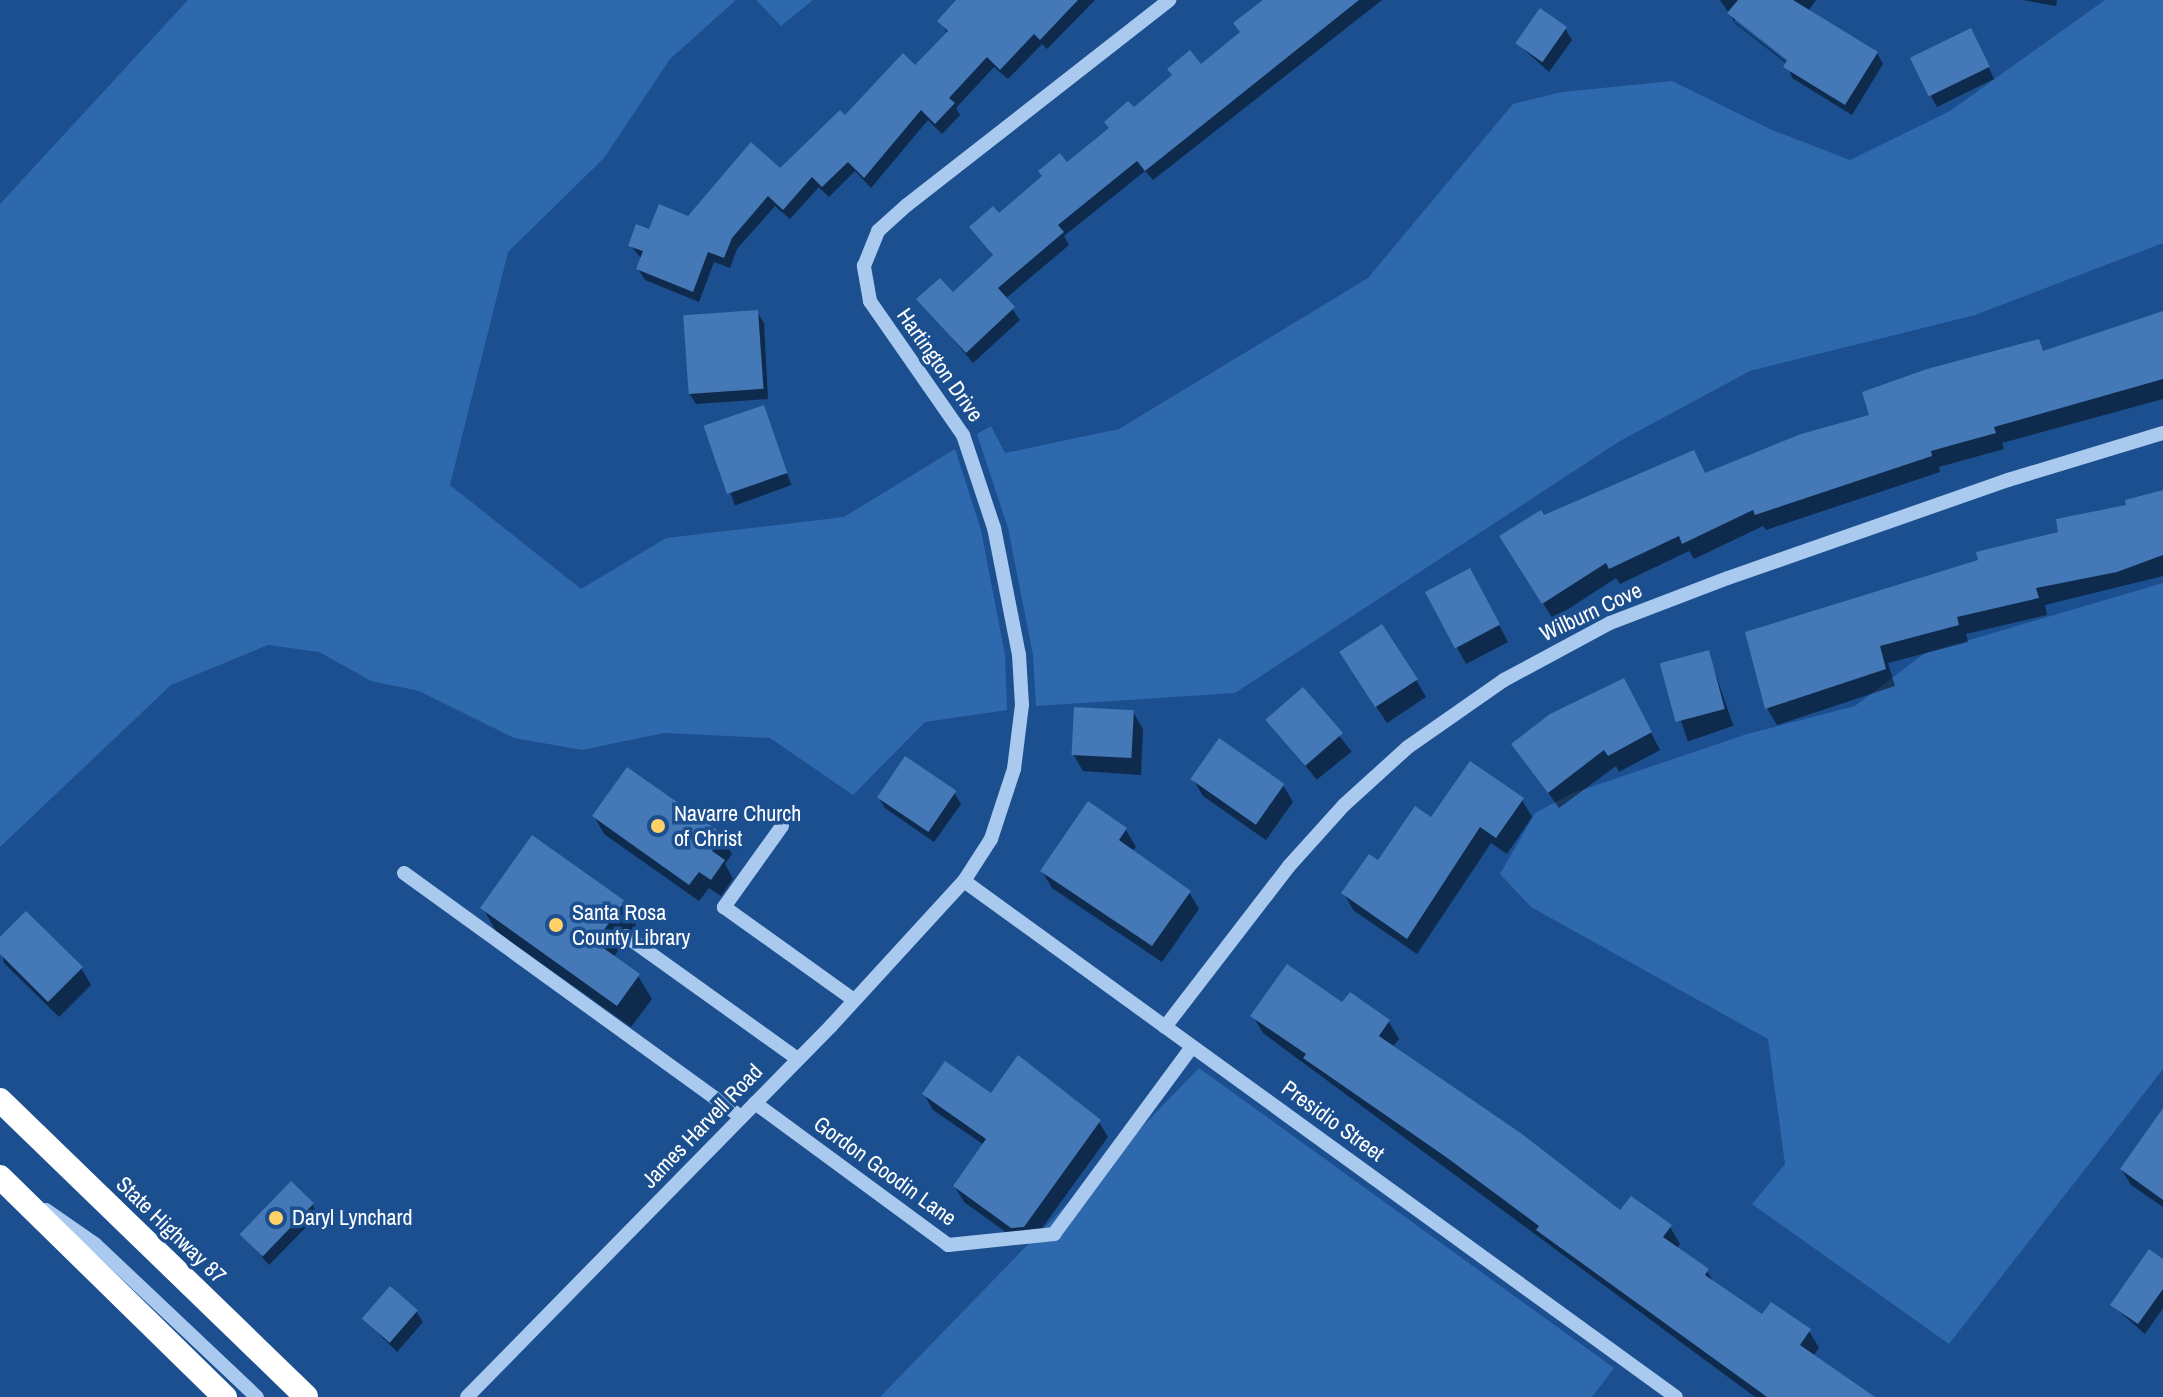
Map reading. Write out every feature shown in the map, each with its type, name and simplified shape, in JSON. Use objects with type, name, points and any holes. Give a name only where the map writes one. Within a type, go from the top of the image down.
[{"type":"highway","name":"State Highway 87","points":[[0,1100],[306,1397]]},
{"type":"highway","points":[[0,1177],[225,1397]]},
{"type":"street","name":"Hartington Drive","points":[[964,881],[991,839],[1014,769],[1022,705],[1019,655],[982,480],[951,414],[870,301],[864,266],[878,231],[907,205],[1169,0]]},
{"type":"street","name":"Wilburn Cove","points":[[1165,1027],[1289,866],[1344,805],[1408,747],[1504,680],[1610,623],[1699,589],[2008,480],[2163,433]]},
{"type":"street","points":[[782,826],[724,907],[854,1000]]},
{"type":"street","points":[[404,873],[741,1117]]},
{"type":"street","name":"James Harvell Road","points":[[467,1397],[798,1059],[964,881]]},
{"type":"street","name":"Presidio Street","points":[[964,881],[1676,1397]]},
{"type":"street","points":[[626,936],[798,1059]]},
{"type":"street","name":"Gordon Goodin Lane","points":[[755,1103],[948,1245],[1054,1234],[1192,1047]]},
{"type":"street","points":[[0,1115],[50,1149]]},
{"type":"street","points":[[0,1177],[95,1244],[257,1397]]},
{"type":"shaded area","points":[[188,0],[736,0],[670,59],[604,158],[508,252],[450,485],[581,589],[666,538],[844,517],[955,449],[981,530],[1005,655],[1007,710],[925,722],[853,795],[770,738],[664,733],[582,750],[514,738],[419,691],[371,681],[319,652],[268,645],[171,685],[0,847],[0,204]]},
{"type":"shaded area","points":[[756,0],[813,0],[781,26]]},
{"type":"shaded area","points":[[2105,0],[2163,0],[2163,243],[1975,315],[1750,371],[1620,441],[1235,693],[1036,706],[1033,655],[1008,528],[977,434],[991,426],[1005,453],[1119,429],[1368,278],[1513,104],[1562,92],[1672,81],[1772,130],[1850,160],[1950,111]]},
{"type":"shaded area","points":[[2163,583],[2163,1069],[1949,1344],[1752,1204],[1785,1164],[1768,1039],[1531,907],[1500,874],[1535,813],[1573,793],[1747,734],[1855,706],[1925,653]]},
{"type":"shaded area","points":[[1199,1068],[1614,1368],[1592,1397],[880,1397]]},
{"type":"building","points":[[956,0],[1078,0],[1040,40],[1034,34],[1000,70],[987,57],[949,98],[955,103],[935,124],[921,110],[864,178],[848,162],[822,187],[812,177],[783,210],[768,196],[732,238],[724,258],[708,252],[693,292],[636,269],[643,251],[628,246],[636,224],[649,229],[659,204],[688,216],[751,142],[780,168],[840,110],[845,115],[903,53],[915,65],[948,31],[937,21]]},
{"type":"building","points":[[1263,0],[1359,0],[1145,171],[1137,161],[1058,225],[1064,232],[998,288],[1015,307],[966,353],[916,299],[940,278],[953,292],[993,255],[969,227],[993,206],[999,213],[1042,176],[1038,171],[1060,153],[1067,162],[1109,128],[1104,122],[1128,101],[1134,107],[1172,75],[1167,69],[1190,50],[1201,64],[1240,32],[1233,23]]},
{"type":"building","points":[[1738,0],[1793,0],[1878,52],[1845,105],[1783,67],[1787,60],[1727,13]]},
{"type":"building","points":[[1540,8],[1567,27],[1542,62],[1515,43]]},
{"type":"building","points":[[1971,28],[1990,67],[1929,96],[1910,58]]},
{"type":"building","points":[[758,310],[764,389],[689,394],[683,315]]},
{"type":"building","points":[[2163,311],[2163,379],[1994,427],[1996,433],[1931,451],[1932,456],[1755,515],[1753,510],[1682,544],[1679,536],[1609,569],[1606,563],[1542,604],[1499,536],[1541,510],[1544,515],[1694,450],[1705,473],[1801,434],[1869,415],[1862,392],[1927,369],[2039,339],[2043,351]]},
{"type":"building","points":[[764,405],[787,473],[727,494],[703,426]]},
{"type":"building","points":[[2163,490],[2163,555],[2117,572],[2036,588],[2039,598],[1957,617],[1959,625],[1880,646],[1886,669],[1765,709],[1745,632],[1978,560],[1976,552],[2058,532],[2056,519],[2126,505],[2125,500]]},
{"type":"building","points":[[1470,568],[1500,625],[1455,648],[1425,592]]},
{"type":"building","points":[[1382,624],[1418,679],[1375,707],[1339,652]]},
{"type":"building","points":[[1709,650],[1725,709],[1676,722],[1660,663]]},
{"type":"building","points":[[1624,678],[1652,732],[1608,756],[1604,750],[1548,793],[1511,744],[1550,714]]},
{"type":"building","points":[[1303,687],[1343,733],[1305,766],[1265,720]]},
{"type":"building","points":[[1074,707],[1134,710],[1131,758],[1071,755]]},
{"type":"building","points":[[1219,738],[1285,784],[1256,825],[1190,779]]},
{"type":"building","points":[[905,756],[956,791],[928,832],[877,797]]},
{"type":"building","points":[[1470,761],[1524,798],[1496,838],[1480,827],[1407,939],[1341,893],[1369,854],[1378,860],[1415,806],[1431,817]]},
{"type":"building","name":"Navarre Church of Christ","points":[[627,767],[724,835],[712,851],[725,860],[711,880],[699,872],[689,885],[592,816]]},
{"type":"building","points":[[1088,801],[1127,828],[1119,840],[1191,891],[1152,946],[1040,871]]},
{"type":"building","name":"Santa Rosa County Library","points":[[532,835],[625,901],[595,942],[640,974],[617,1006],[480,908]]},
{"type":"building","points":[[26,911],[83,967],[48,1002],[0,954],[0,937]]},
{"type":"building","points":[[1287,964],[1342,1002],[1350,992],[1390,1020],[1379,1036],[1522,1134],[1620,1210],[1631,1196],[1672,1225],[1663,1237],[1709,1269],[1705,1275],[1762,1314],[1771,1302],[1811,1329],[1800,1345],[1875,1397],[1767,1397],[1536,1230],[1539,1226],[1303,1058],[1306,1054],[1250,1016]]},
{"type":"building","points":[[1018,1055],[1101,1120],[1024,1227],[1011,1228],[953,1186],[986,1139],[922,1094],[945,1061],[991,1093]]},
{"type":"building","points":[[2163,1108],[2163,1200],[2120,1169]]},
{"type":"building","name":"Daryl Lynchard","points":[[291,1181],[314,1203],[263,1256],[240,1234]]},
{"type":"building","points":[[2149,1249],[2163,1259],[2163,1289],[2138,1324],[2110,1305]]},
{"type":"building","points":[[390,1286],[418,1310],[390,1343],[362,1318]]},
{"type":"place","name":"Navarre Church of Christ","points":[[658,826]]},
{"type":"place","name":"Santa Rosa County Library","points":[[556,925]]},
{"type":"place","name":"Daryl Lynchard","points":[[276,1218]]}]
